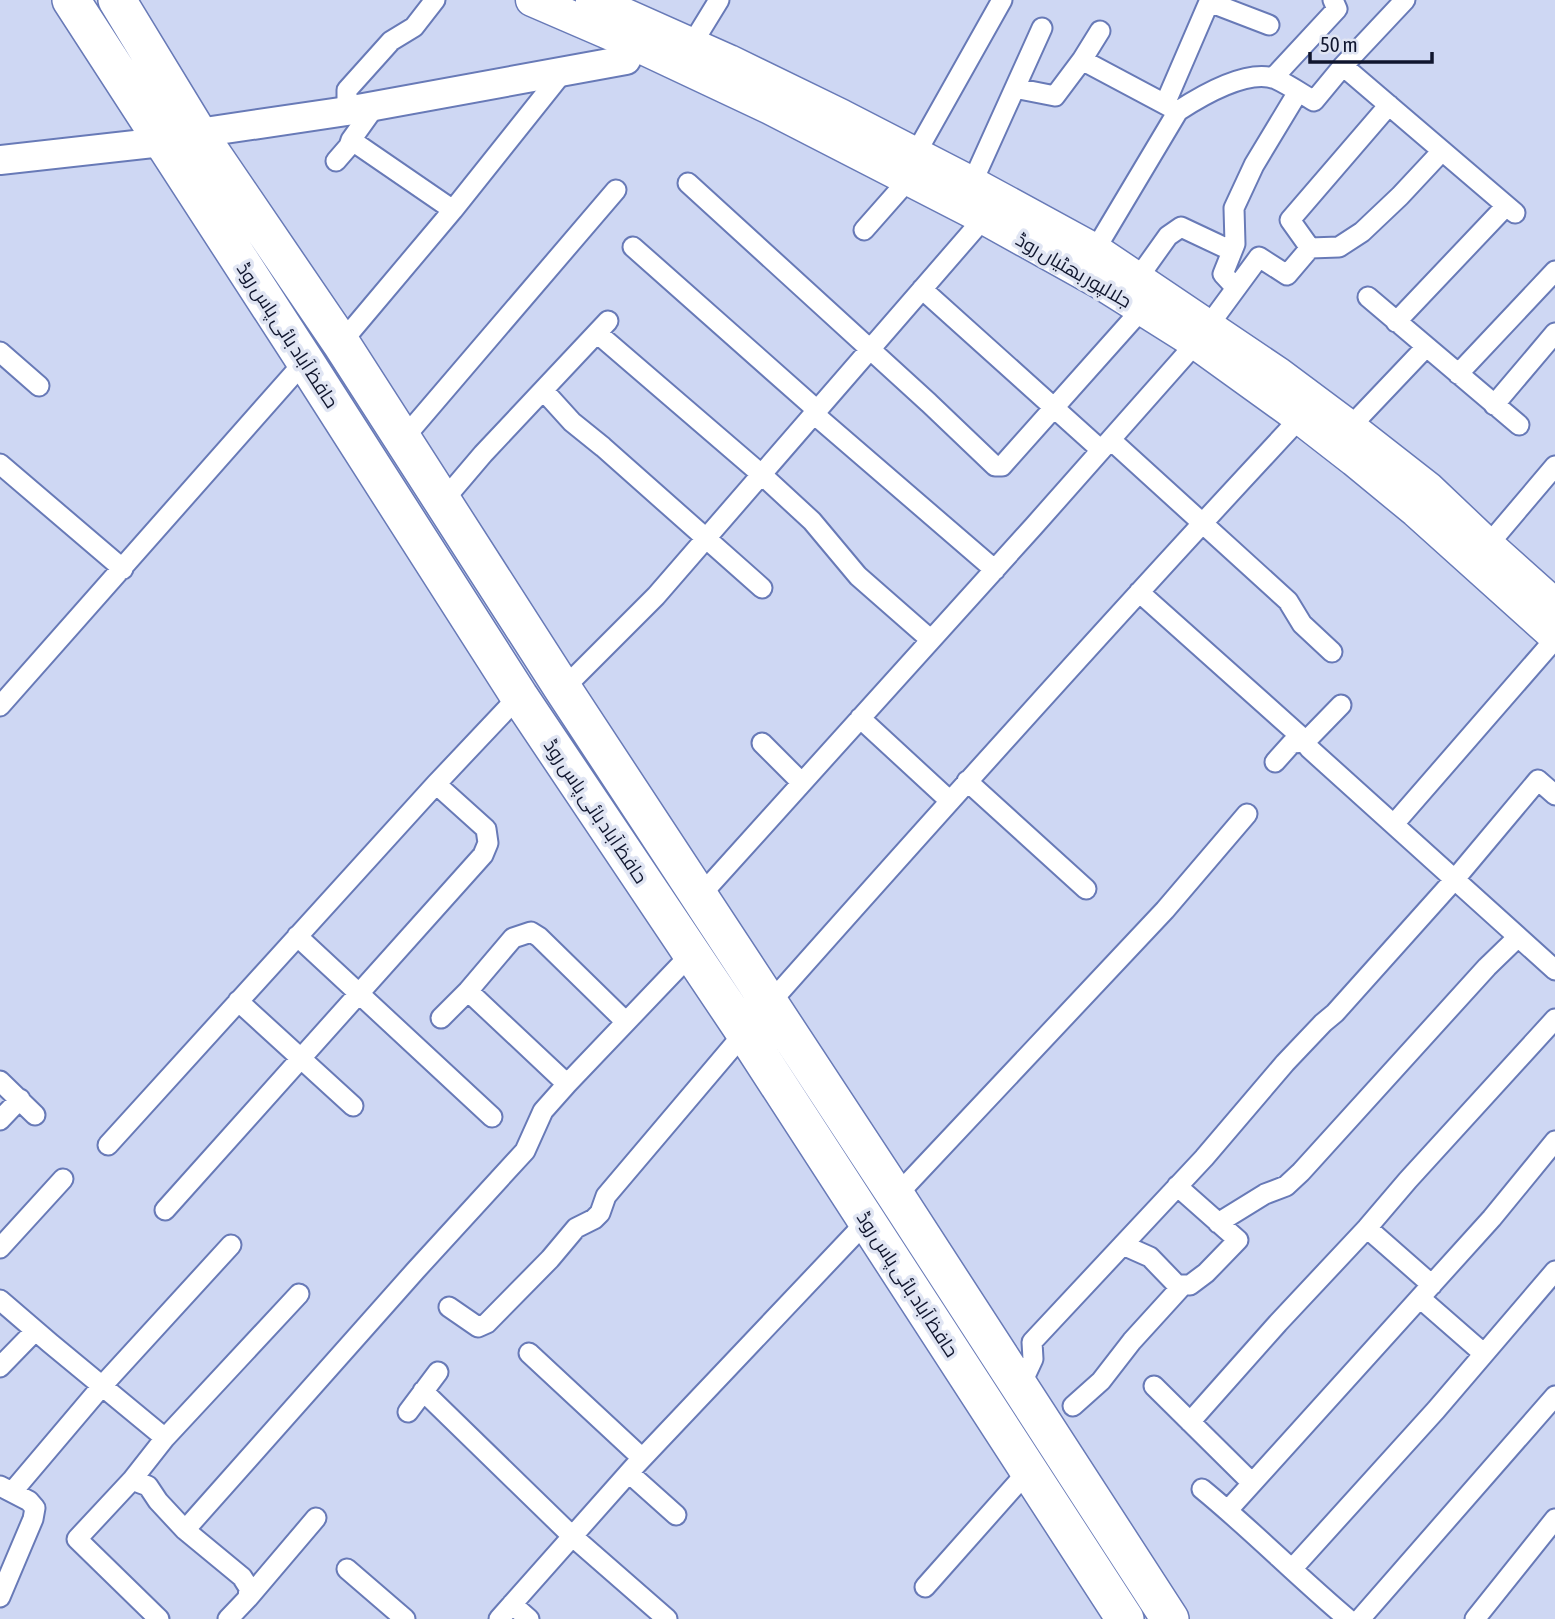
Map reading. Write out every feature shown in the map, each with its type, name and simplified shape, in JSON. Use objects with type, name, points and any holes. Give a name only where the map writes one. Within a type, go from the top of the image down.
[{"type":"highway","name":"حافظ آباد بائی پاس روڈ","points":[[71,0],[519,696],[745,1032],[1122,1618]]},
{"type":"highway","points":[[85,0],[106,55]]},
{"type":"highway","points":[[96,0],[138,35]]},
{"type":"highway","name":"حافظ آباد بائی پاس روڈ","points":[[117,0],[198,133],[341,343],[563,689],[1170,1619]]},
{"type":"main road","name":"جلالپور بھٹیاں روڈ","points":[[533,0],[770,108],[913,166],[972,183],[1095,250],[1138,278],[1300,418],[1416,511],[1555,637]]},
{"type":"main road","name":"جلالپور بھٹیاں روڈ","points":[[592,0],[817,103],[913,166],[984,218],[1142,309],[1202,334],[1279,374],[1428,488],[1555,605]]},
{"type":"street","points":[[347,111],[347,90],[391,41],[414,27],[435,0]]},
{"type":"street","points":[[692,44],[719,0]]},
{"type":"street","points":[[864,230],[913,166],[1002,0]]},
{"type":"street","points":[[1273,78],[1337,9],[1334,0]]},
{"type":"street","points":[[1082,60],[1172,107],[1250,77],[1273,78],[1314,101],[1405,0]]},
{"type":"street","points":[[1095,250],[1172,107],[1200,4],[1209,2],[1269,25]]},
{"type":"street","points":[[972,183],[1042,28]]},
{"type":"street","points":[[1015,88],[1055,96],[1100,31]]},
{"type":"street","points":[[198,133],[347,111],[626,60],[634,44]]},
{"type":"street","points":[[1343,66],[1510,209],[1396,321]]},
{"type":"street","points":[[341,343],[453,210],[563,72]]},
{"type":"street","points":[[1236,288],[1223,274],[1234,244],[1234,208],[1254,164],[1298,92]]},
{"type":"street","points":[[336,161],[376,105]]},
{"type":"street","points":[[1310,248],[1290,220],[1389,105]]},
{"type":"street","points":[[351,140],[453,210]]},
{"type":"street","points":[[0,160],[162,142]]},
{"type":"street","points":[[699,897],[1106,445],[1202,334],[1259,257],[1287,275],[1310,248],[1339,247],[1362,232],[1442,151]]},
{"type":"street","points":[[688,183],[995,466],[1002,466],[1142,309]]},
{"type":"street","points":[[403,439],[617,190]]},
{"type":"street","points":[[563,689],[656,596],[984,218]]},
{"type":"street","points":[[1138,278],[1168,236],[1181,227],[1232,251]]},
{"type":"street","points":[[633,247],[995,570]]},
{"type":"street","points":[[1458,374],[1555,271]]},
{"type":"street","points":[[922,289],[1054,407],[1106,445],[1202,523],[1288,601],[1302,624],[1332,652]]},
{"type":"street","points":[[1368,297],[1520,425]]},
{"type":"street","points":[[443,501],[483,454],[603,327],[812,521],[858,576],[931,640]]},
{"type":"street","points":[[1494,405],[1555,333]]},
{"type":"street","points":[[1350,427],[1426,347]]},
{"type":"street","points":[[0,352],[39,386]]},
{"type":"street","points":[[4,694],[123,569],[305,361]]},
{"type":"street","points":[[543,390],[572,422],[762,588]]},
{"type":"street","points":[[769,1004],[967,781],[1300,418]]},
{"type":"street","points":[[0,464],[123,569]]},
{"type":"street","points":[[1489,545],[1555,467]]},
{"type":"street","points":[[1139,592],[1555,970]]},
{"type":"street","points":[[1394,824],[1555,637]]},
{"type":"street","points":[[108,1145],[519,696]]},
{"type":"street","points":[[1275,762],[1292,743],[1305,742],[1341,705]]},
{"type":"street","points":[[860,718],[950,801]]},
{"type":"street","points":[[762,743],[802,783]]},
{"type":"street","points":[[1020,1387],[1033,1359],[1032,1342],[1204,1158],[1285,1063],[1322,1023],[1335,1013],[1455,879],[1538,780],[1555,795]]},
{"type":"street","points":[[967,781],[1086,889]]},
{"type":"street","points":[[165,1210],[483,855],[488,843],[486,829],[436,784]]},
{"type":"street","points":[[896,1196],[1165,910],[1247,814]]},
{"type":"street","points":[[441,1018],[513,938],[531,932],[626,1022]]},
{"type":"street","points":[[297,936],[492,1117]]},
{"type":"street","points":[[1218,1223],[1265,1194],[1286,1186],[1301,1172],[1487,967],[1518,937]]},
{"type":"street","points":[[185,1530],[525,1151],[543,1111],[692,953]]},
{"type":"street","points":[[468,991],[567,1084]]},
{"type":"street","points":[[238,1001],[353,1106]]},
{"type":"street","points":[[1190,1422],[1555,1019]]},
{"type":"street","points":[[449,1307],[478,1327],[487,1323],[550,1259],[576,1228],[600,1213],[606,1196],[745,1032]]},
{"type":"street","points":[[0,1081],[34,1115]]},
{"type":"street","points":[[0,1120],[20,1099]]},
{"type":"street","points":[[1228,1510],[1492,1218],[1555,1141]]},
{"type":"street","points":[[0,1248],[63,1179]]},
{"type":"street","points":[[1123,1245],[1150,1257],[1177,1285],[1190,1285],[1206,1273],[1238,1240],[1177,1186]]},
{"type":"street","points":[[499,1619],[635,1466],[867,1221]]},
{"type":"street","points":[[1367,1228],[1483,1353]]},
{"type":"street","points":[[0,1597],[7,1565],[33,1519],[35,1508],[29,1501],[6,1488],[231,1245]]},
{"type":"street","points":[[1292,1569],[1436,1410],[1555,1271]]},
{"type":"street","points":[[1073,1406],[1101,1381],[1132,1341],[1183,1285]]},
{"type":"street","points":[[159,1619],[76,1539],[132,1480],[165,1438],[299,1294]]},
{"type":"street","points":[[0,1300],[165,1438]]},
{"type":"street","points":[[0,1367],[35,1331]]},
{"type":"street","points":[[529,1353],[635,1466],[676,1515]]},
{"type":"street","points":[[408,1412],[438,1372]]},
{"type":"street","points":[[1154,1386],[1251,1482]]},
{"type":"street","points":[[424,1391],[572,1536],[667,1619]]},
{"type":"street","points":[[1360,1619],[1555,1396]]},
{"type":"street","points":[[925,1587],[1028,1471]]},
{"type":"street","points":[[132,1480],[148,1486],[185,1530],[242,1577],[249,1588],[248,1598]]},
{"type":"street","points":[[1202,1489],[1348,1619]]},
{"type":"street","points":[[228,1619],[316,1518]]},
{"type":"street","points":[[1475,1619],[1555,1519]]},
{"type":"street","points":[[347,1569],[405,1619]]},
{"type":"street","points":[[512,1604],[530,1619]]}]
